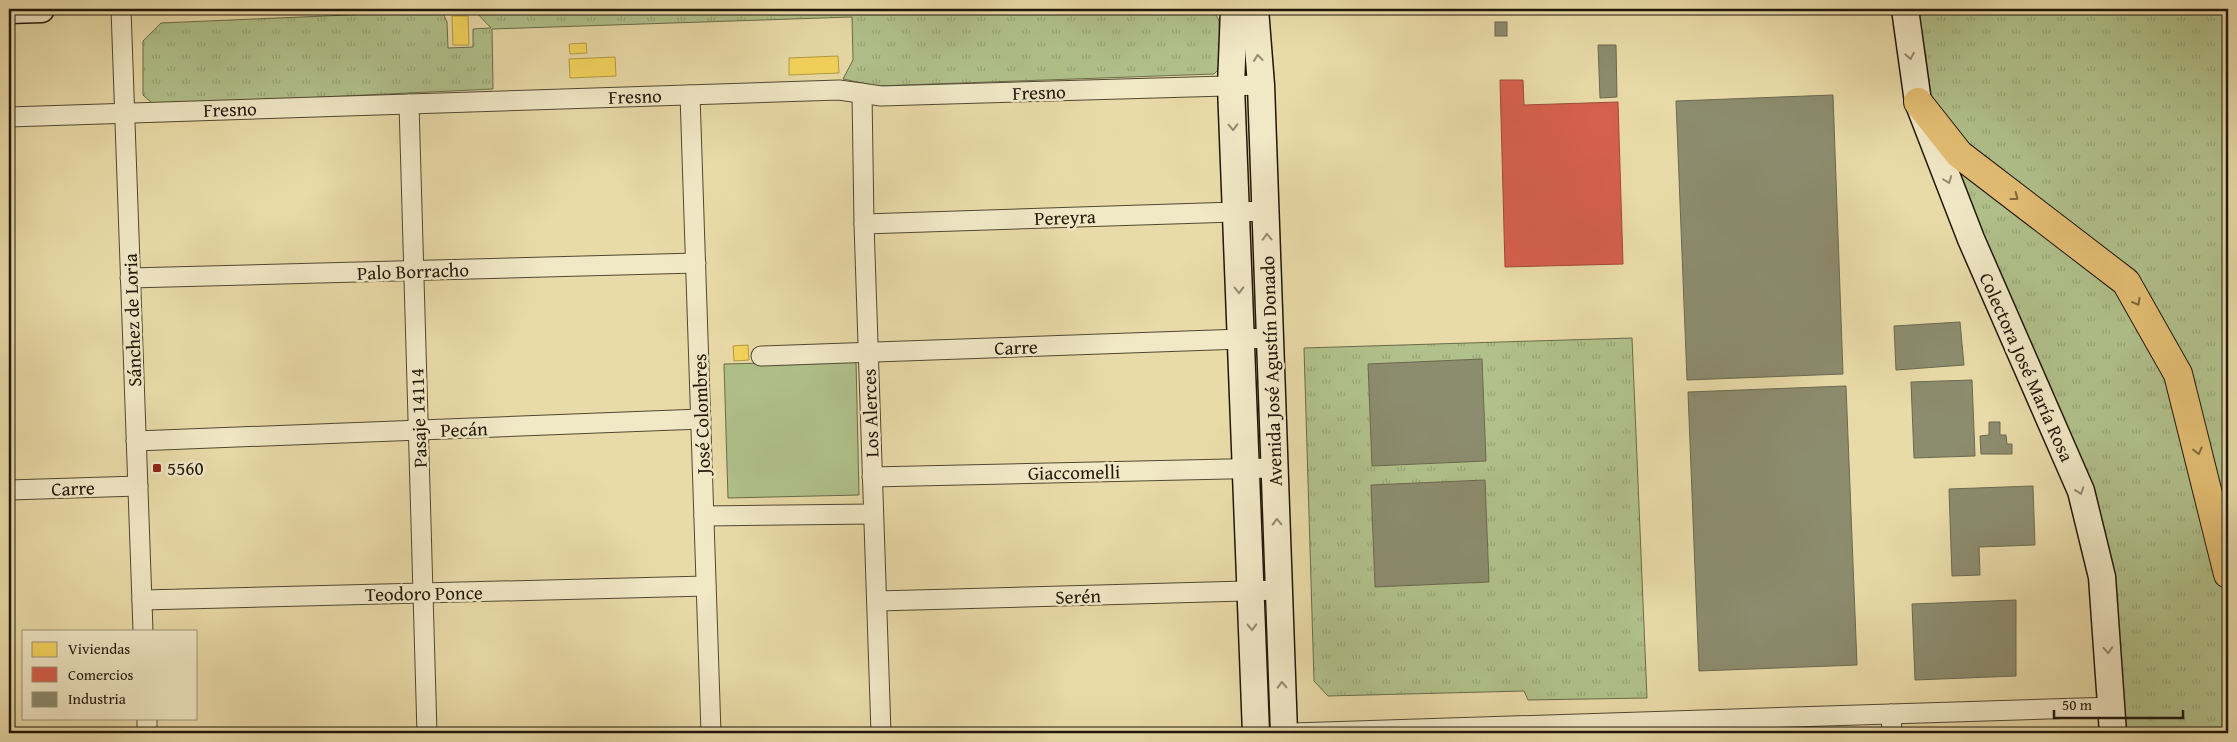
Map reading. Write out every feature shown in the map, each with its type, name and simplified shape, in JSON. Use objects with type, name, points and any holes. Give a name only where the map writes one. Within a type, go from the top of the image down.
[{"type":"highway","points":[[1918,102],[1959,154],[2126,282],[2178,374],[2228,574]]},
{"type":"street","points":[[9,10],[41,9]]},
{"type":"street","name":"Sánchez de Loria","points":[[120,9],[144,630]]},
{"type":"street","name":"Avenida José Agustín Donado","points":[[1234,9],[1231,86],[1256,733]]},
{"type":"street","name":"Avenida José Agustín Donado","points":[[1255,9],[1261,85],[1284,733]]},
{"type":"street","name":"Colectora José María Rosa","points":[[1905,9],[1918,102],[1971,239],[2081,491],[2102,577],[2113,733]]},
{"type":"street","name":"Fresno","points":[[9,116],[839,90],[881,96],[1261,85]]},
{"type":"street","name":"Los Alerces","points":[[862,94],[864,224],[881,733]]},
{"type":"street","name":"José Colombres","points":[[690,95],[711,733]]},
{"type":"street","name":"Pasaje 14114","points":[[409,104],[427,733]]},
{"type":"street","name":"Pereyra","points":[[864,224],[1266,211]]},
{"type":"street","name":"Palo Borracho","points":[[130,278],[696,263]]},
{"type":"street","name":"Carre","points":[[761,356],[1270,338]]},
{"type":"street","name":"Pecán","points":[[136,441],[701,420]]},
{"type":"street","name":"Giaccomelli","points":[[872,477],[1275,468]]},
{"type":"street","name":"Carre","points":[[9,490],[138,486]]},
{"type":"street","points":[[704,516],[874,514]]},
{"type":"street","name":"Teodoro Ponce","points":[[142,600],[706,586]]},
{"type":"street","name":"Serén","points":[[877,601],[1279,590]]},
{"type":"street","points":[[1293,733],[1519,730],[1891,714],[2112,707]]},
{"type":"street","points":[[1891,714],[1892,733]]},
{"type":"street","points":[[147,720],[147,733]]},
{"type":"green space","points":[[480,9],[1212,9],[1219,20],[1220,68],[1214,74],[877,86],[843,79],[853,60],[852,17],[492,29],[493,89],[154,105],[143,95],[143,41],[161,23],[442,11],[447,22],[448,48],[473,47],[473,29],[491,28],[476,12]]},
{"type":"green space","points":[[1905,9],[2228,9],[2228,733],[2113,733],[2102,577],[1971,239]]},
{"type":"green space","points":[[1632,338],[1647,698],[1528,700],[1524,691],[1328,696],[1314,681],[1304,348]]},
{"type":"green space","points":[[856,361],[859,495],[728,498],[724,364]]},
{"type":"building: Viviendas","points":[[452,16],[468,16],[469,45],[453,45]]},
{"type":"building: Viviendas","points":[[586,43],[587,53],[570,54],[569,44]]},
{"type":"building: Viviendas","points":[[838,56],[839,73],[789,75],[789,58]]},
{"type":"building: Viviendas","points":[[615,57],[616,76],[570,78],[569,59]]},
{"type":"building: Viviendas","points":[[748,345],[749,360],[734,361],[733,346]]},
{"type":"building: Comercios","points":[[1500,80],[1523,80],[1524,105],[1618,102],[1623,264],[1505,267]]},
{"type":"building: Industria","points":[[1495,22],[1507,22],[1507,36],[1495,36]]},
{"type":"building: Industria","points":[[1598,45],[1616,45],[1617,97],[1600,98]]},
{"type":"building: Industria","points":[[1833,95],[1843,374],[1687,380],[1676,101]]},
{"type":"building: Industria","points":[[1960,322],[1964,365],[1896,370],[1894,326]]},
{"type":"building: Industria","points":[[1482,359],[1486,461],[1372,466],[1368,364]]},
{"type":"building: Industria","points":[[1972,380],[1975,456],[1914,458],[1911,382]]},
{"type":"building: Industria","points":[[1846,386],[1857,665],[1699,671],[1688,392]]},
{"type":"building: Industria","points":[[1989,422],[2000,422],[2000,435],[2006,435],[2007,444],[2012,444],[2012,454],[1981,454],[1980,436],[1989,435]]},
{"type":"building: Industria","points":[[1485,480],[1489,582],[1375,587],[1371,485]]},
{"type":"building: Industria","points":[[2033,486],[2035,545],[1979,547],[1980,575],[1952,576],[1949,489]]},
{"type":"building: Industria","points":[[2016,600],[2016,676],[1915,680],[1912,604]]},
{"type":"place","name":"5560","points":[[157,468]]}]
